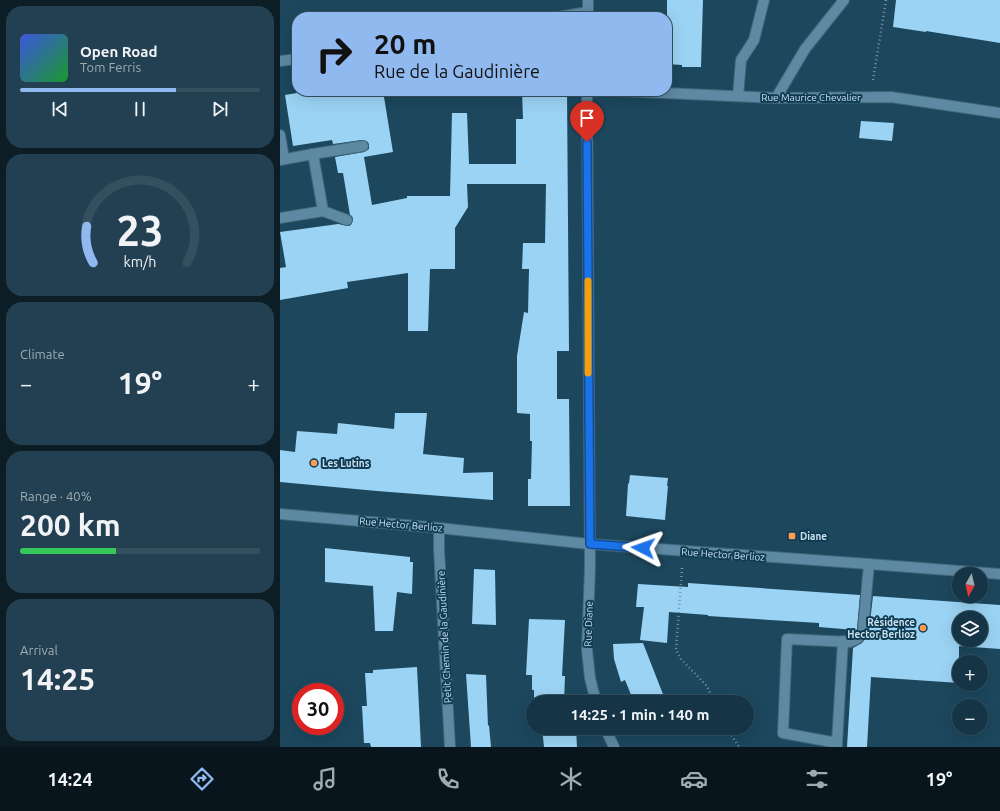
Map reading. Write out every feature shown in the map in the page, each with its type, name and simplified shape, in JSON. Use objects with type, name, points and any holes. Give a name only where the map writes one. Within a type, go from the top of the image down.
[{"type":"street","points":[[588,0],[588,12]]},
{"type":"street","points":[[738,96],[741,60],[754,40],[764,0]]},
{"type":"street","points":[[776,98],[805,49],[844,0]]},
{"type":"street","points":[[280,61],[292,60]]},
{"type":"street","name":"Rue Maurice Chevalier","points":[[672,93],[776,98],[891,97],[1000,112]]},
{"type":"street","name":"Rue Diane","points":[[587,96],[590,577],[587,650],[590,678],[594,695]]},
{"type":"street","points":[[280,135],[282,160],[363,146]]},
{"type":"street","points":[[313,154],[323,211]]},
{"type":"street","points":[[280,218],[323,211],[347,220]]},
{"type":"street","name":"Rue Hector Berlioz","points":[[280,514],[440,528],[590,544],[1000,574]]},
{"type":"street","name":"Petit Chemin de la Gaudinière","points":[[440,528],[439,549],[450,747]]},
{"type":"street","points":[[843,642],[837,745],[783,733],[787,639],[850,642],[860,638],[863,630],[869,564]]},
{"type":"street","points":[[609,735],[614,747]]},
{"type":"path","points":[[871,97],[886,0]]},
{"type":"path","points":[[682,564],[676,650],[681,659],[707,686],[711,695]]},
{"type":"path","points":[[731,735],[739,747]]},
{"type":"building","points":[[667,0],[703,0],[701,67],[682,67],[682,65],[672,64],[672,12],[667,12]]},
{"type":"building","points":[[896,0],[1000,0],[1000,43],[893,27]]},
{"type":"building","points":[[292,94],[292,96],[384,96],[393,152],[364,157],[372,205],[407,198],[407,196],[450,196],[452,113],[467,113],[469,164],[516,164],[516,119],[523,119],[522,96],[567,96],[569,351],[557,351],[557,399],[569,399],[570,506],[528,506],[528,479],[531,479],[532,441],[530,441],[530,414],[517,413],[517,356],[524,312],[528,313],[529,269],[522,269],[523,243],[545,243],[546,184],[467,184],[468,207],[455,228],[455,269],[430,269],[428,331],[408,331],[408,273],[347,282],[348,288],[280,300],[280,268],[286,267],[280,232],[338,224],[348,226],[351,225],[353,219],[350,215],[343,173],[338,173],[335,157],[364,152],[369,149],[368,142],[362,140],[333,144],[332,140],[293,146],[285,95]]},
{"type":"building","points":[[861,121],[894,123],[892,141],[859,138]]},
{"type":"building","points":[[395,413],[427,413],[423,454],[464,458],[463,473],[493,472],[493,500],[280,482],[280,450],[295,452],[297,431],[337,434],[338,423],[394,429]]},
{"type":"building","points":[[630,475],[668,478],[665,520],[626,516]]},
{"type":"building","points":[[325,548],[410,557],[410,562],[413,562],[412,594],[397,592],[393,631],[375,631],[373,586],[325,582]]},
{"type":"building","points":[[474,569],[495,570],[496,625],[472,624]]},
{"type":"building","points":[[688,583],[860,595],[857,629],[854,633],[855,630],[819,627],[819,623],[669,612],[667,643],[640,640],[644,607],[636,607],[638,584],[688,587]]},
{"type":"building","points":[[873,596],[952,602],[952,603],[1000,605],[1000,649],[973,647],[988,647],[988,611],[952,611],[952,647],[959,647],[959,655],[952,655],[952,683],[871,677],[867,747],[847,747],[853,648],[862,643],[868,635]]},
{"type":"building","points":[[529,619],[565,620],[562,676],[565,676],[564,695],[534,695],[534,690],[532,690],[532,675],[526,675]]},
{"type":"building","points":[[643,643],[663,695],[631,695],[625,680],[621,682],[614,659],[613,644]]},
{"type":"building","points":[[417,667],[421,747],[371,747],[370,743],[364,743],[362,706],[367,706],[365,673],[373,673],[373,670]]},
{"type":"building","points":[[466,674],[486,675],[488,726],[489,725],[491,747],[471,747]]},
{"type":"building","points":[[543,735],[576,735],[577,747],[544,747]]},
{"type":"slow traffic","points":[[588,281],[588,373]]},
{"type":"place","name":"Les Lutins","points":[[314,463]]},
{"type":"place","name":"Diane","points":[[792,536]]},
{"type":"place","name":"Résidence Hector Berlioz","points":[[923,628]]},
{"type":"route","points":[[587,142],[590,544],[643,548]]}]
